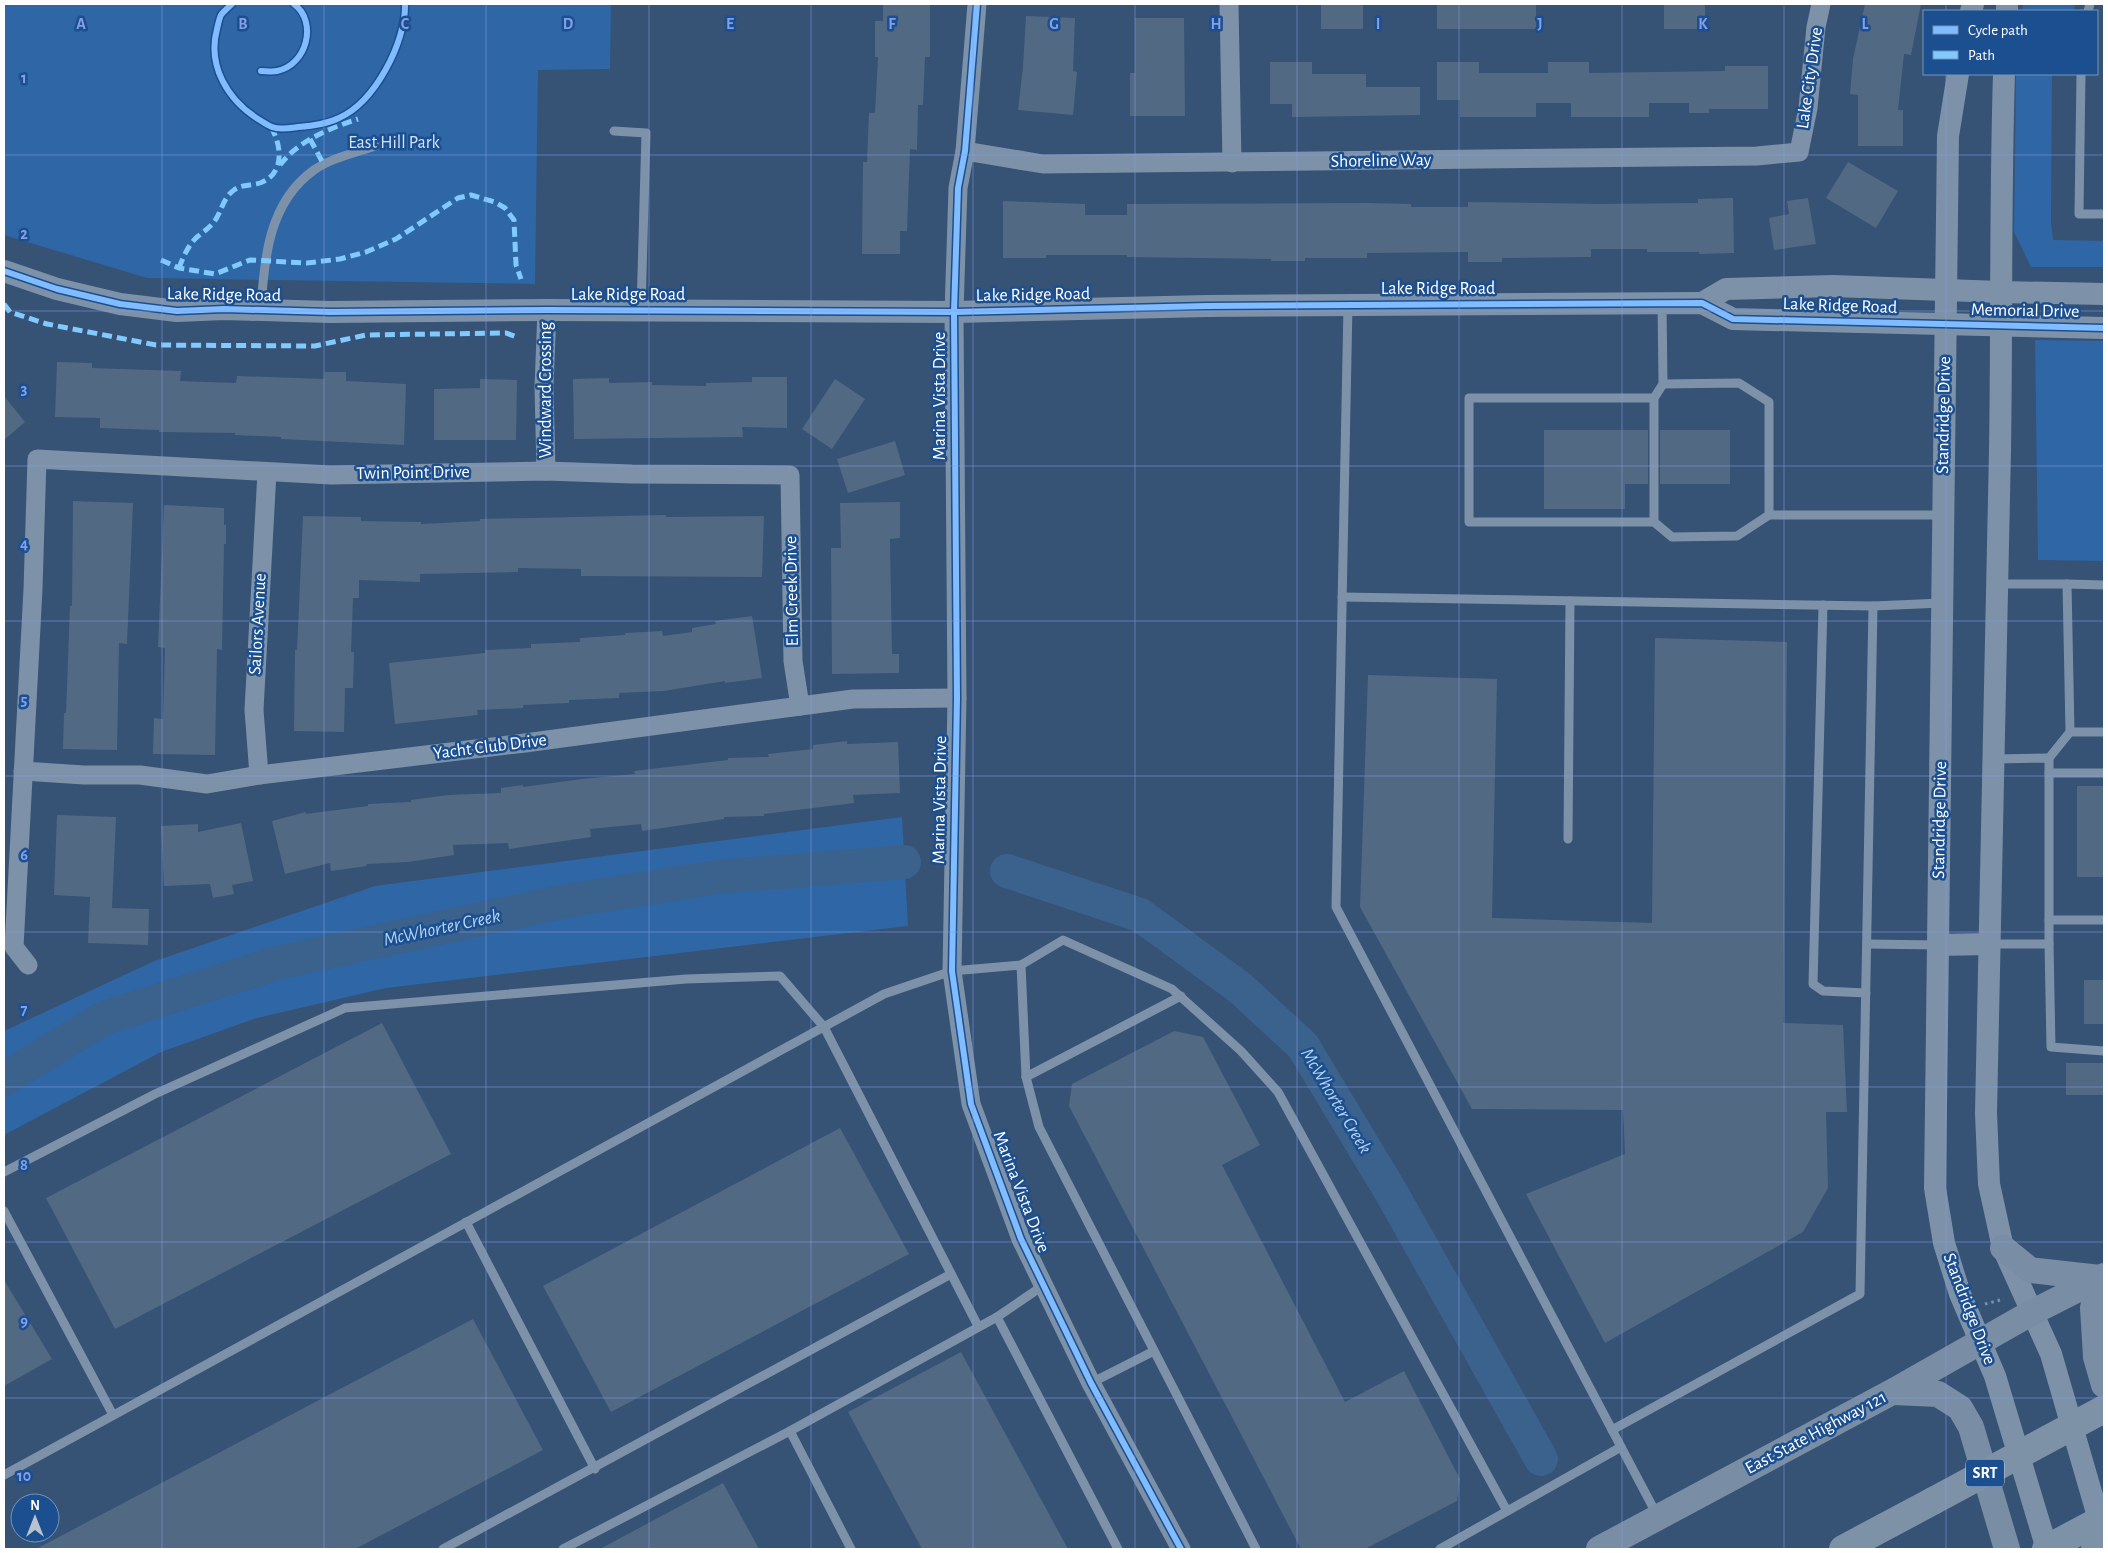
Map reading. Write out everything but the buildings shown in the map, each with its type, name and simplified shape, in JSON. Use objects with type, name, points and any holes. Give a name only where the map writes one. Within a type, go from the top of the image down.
[{"type":"highway","points":[[2037,1445],[2104,1395]]},
{"type":"highway","name":"SRT","points":[[1843,1549],[2104,1409]]},
{"type":"highway","points":[[2047,1549],[2104,1518]]},
{"type":"highway","points":[[2095,1549],[2104,1545]]},
{"type":"main road","points":[[2003,1248],[2030,1270],[2102,1277],[2093,1308],[2096,1357],[2104,1385]]},
{"type":"main road","name":"East State Highway 121","points":[[1599,1549],[1892,1392],[2031,1313],[2102,1277]]},
{"type":"main road","points":[[1892,1392],[1938,1394],[1960,1408],[1971,1427],[2008,1549]]},
{"type":"street","name":"Marina Vista Drive","points":[[977,4],[965,151],[958,188],[954,312],[957,698],[952,971],[971,1104],[1021,1239],[1091,1383],[1181,1549]]},
{"type":"street","points":[[1229,4],[1232,163]]},
{"type":"street","name":"Lake City Drive","points":[[1798,152],[1808,108],[1816,28],[1821,4]]},
{"type":"street","name":"Standridge Drive","points":[[1958,75],[1948,136],[1944,324],[1935,1188],[1944,1243],[1960,1294],[1995,1376],[2047,1549]]},
{"type":"street","points":[[2004,75],[2000,185],[2001,326],[1998,584],[1986,1113],[1989,1184],[2003,1248],[2051,1354],[2104,1538]]},
{"type":"street","name":"Shoreline Way","points":[[965,151],[1043,164],[1757,156],[1798,152]]},
{"type":"street","name":"Lake Ridge Road","points":[[4,271],[57,289],[120,304],[177,311],[954,312],[1207,306],[1702,303],[1733,319],[1944,324]]},
{"type":"street","name":"Lake Ridge Road","points":[[1702,303],[1726,289],[1833,286],[1945,290]]},
{"type":"street","name":"Memorial Drive","points":[[1945,290],[2104,294]]},
{"type":"street","name":"Windward Crossing","points":[[546,471],[544,387],[547,310]]},
{"type":"street","name":"Memorial Drive","points":[[1944,324],[2104,328]]},
{"type":"street","name":"Twin Point Drive","points":[[23,771],[33,590],[37,459],[331,475],[546,471],[632,474],[790,475]]},
{"type":"street","name":"Sailors Avenue","points":[[258,775],[254,710],[267,472]]},
{"type":"street","name":"Elm Creek Drive","points":[[790,475],[793,661],[800,706]]},
{"type":"street","name":"Yacht Club Drive","points":[[23,771],[84,775],[140,775],[207,784],[258,775],[525,743],[853,699],[957,698]]},
{"type":"street","points":[[23,771],[14,947],[28,965]]},
{"type":"street","points":[[1938,945],[1990,944]]},
{"type":"lane","points":[[2080,75],[2079,214],[2104,214]]},
{"type":"lane","points":[[614,131],[646,133],[641,311]]},
{"type":"lane","points":[[261,310],[263,269],[267,245],[277,216],[294,188],[314,170],[342,157],[375,146]]},
{"type":"lane","points":[[1654,522],[1654,398],[1663,384],[1662,303]]},
{"type":"lane","points":[[1348,305],[1336,907],[1658,1517]]},
{"type":"lane","points":[[1663,384],[1739,383],[1769,402],[1769,515]]},
{"type":"lane","points":[[1654,398],[1469,398],[1469,522],[1654,522],[1672,536],[1737,536],[1769,515],[1943,515]]},
{"type":"lane","points":[[1998,584],[2104,585]]},
{"type":"lane","points":[[2067,584],[2070,732],[2049,758],[2051,1048],[2104,1051]]},
{"type":"lane","points":[[1342,597],[1873,606],[1942,603]]},
{"type":"lane","points":[[1568,839],[1570,601]]},
{"type":"lane","points":[[1823,605],[1813,984],[1823,992],[1866,993]]},
{"type":"lane","points":[[1612,1430],[1860,1294],[1873,606]]},
{"type":"lane","points":[[2070,732],[2104,732]]},
{"type":"lane","points":[[1994,759],[2049,758]]},
{"type":"lane","points":[[2049,773],[2104,773]]},
{"type":"lane","points":[[2049,920],[2104,920]]},
{"type":"lane","points":[[4,1474],[884,994],[952,971],[1021,965],[1063,940],[1172,989],[1241,1051],[1278,1092],[1508,1511]]},
{"type":"lane","points":[[1867,944],[1938,945]]},
{"type":"lane","points":[[1990,944],[2049,944]]},
{"type":"lane","points":[[1021,965],[1026,1077],[1039,1127],[1256,1549]]},
{"type":"lane","points":[[4,1172],[155,1094],[345,1008],[686,978],[780,976],[824,1027],[978,1326]]},
{"type":"lane","points":[[1026,1077],[1181,996]]},
{"type":"lane","points":[[4,1212],[113,1415]]},
{"type":"lane","points":[[466,1222],[595,1469]]},
{"type":"lane","points":[[443,1549],[595,1469],[951,1274]]},
{"type":"lane","points":[[563,1549],[790,1431],[997,1317],[1044,1285]]},
{"type":"lane","points":[[997,1317],[1118,1549]]},
{"type":"lane","points":[[1091,1383],[1154,1351]]},
{"type":"lane","points":[[790,1431],[851,1549]]},
{"type":"lane","points":[[1440,1549],[1622,1447]]},
{"type":"path","points":[[1985,1304],[2011,1297]]},
{"type":"green space","name":"East Hill Park","points":[[4,4],[611,4],[610,69],[538,70],[535,284],[147,278],[4,235]]},
{"type":"green space","points":[[2023,4],[2075,4],[2074,10],[2022,10]]},
{"type":"green space","points":[[2016,75],[2052,75],[2051,222],[2053,240],[2104,241],[2104,267],[2031,267],[2014,232]]},
{"type":"green space","points":[[2035,340],[2104,341],[2104,561],[2038,560]]},
{"type":"green space","points":[[902,817],[908,926],[386,988],[257,1018],[161,1052],[4,1135],[4,1031],[152,962],[375,886]]},
{"type":"waterway","name":"McWhorter Creek","points":[[4,1079],[104,1018],[277,963],[561,902],[718,877],[904,862]]},
{"type":"waterway","name":"McWhorter Creek","points":[[1007,871],[1140,915],[1239,987],[1303,1046],[1391,1192],[1541,1459]]},
{"type":"marked path","points":[[280,165],[296,149],[315,136],[358,119]]},
{"type":"marked path","points":[[179,268],[191,245],[214,222],[225,200],[231,193],[240,187],[260,183],[274,173],[279,159],[279,151],[275,134],[271,127]]},
{"type":"marked path","points":[[310,139],[324,165]]},
{"type":"marked path","points":[[161,260],[179,268],[215,274],[250,260],[307,263],[340,259],[366,252],[396,239],[458,198],[471,195],[495,202],[505,208],[514,220],[516,265],[521,279]]},
{"type":"marked path","points":[[4,304],[10,312],[47,324],[156,345],[315,346],[366,335],[506,333],[519,338]]},
{"type":"cycle path","points":[[232,4],[221,15],[215,43],[215,56],[222,81],[229,92],[247,111],[268,125],[282,129],[314,125],[334,120],[352,110],[365,99],[376,85],[394,53],[404,19],[405,4]]},
{"type":"cycle path","points":[[261,71],[275,71],[287,67],[296,61],[302,52],[306,42],[306,21],[294,4]]},
{"type":"cycle path","points":[[977,4],[965,151],[958,188],[954,312],[957,698],[952,971],[971,1104],[1021,1239],[1091,1383],[1181,1549]]},
{"type":"cycle path","points":[[4,271],[57,289],[120,304],[177,311],[224,309],[330,312],[547,310],[954,312],[1207,306],[1702,303],[1733,319],[2104,328]]}]
